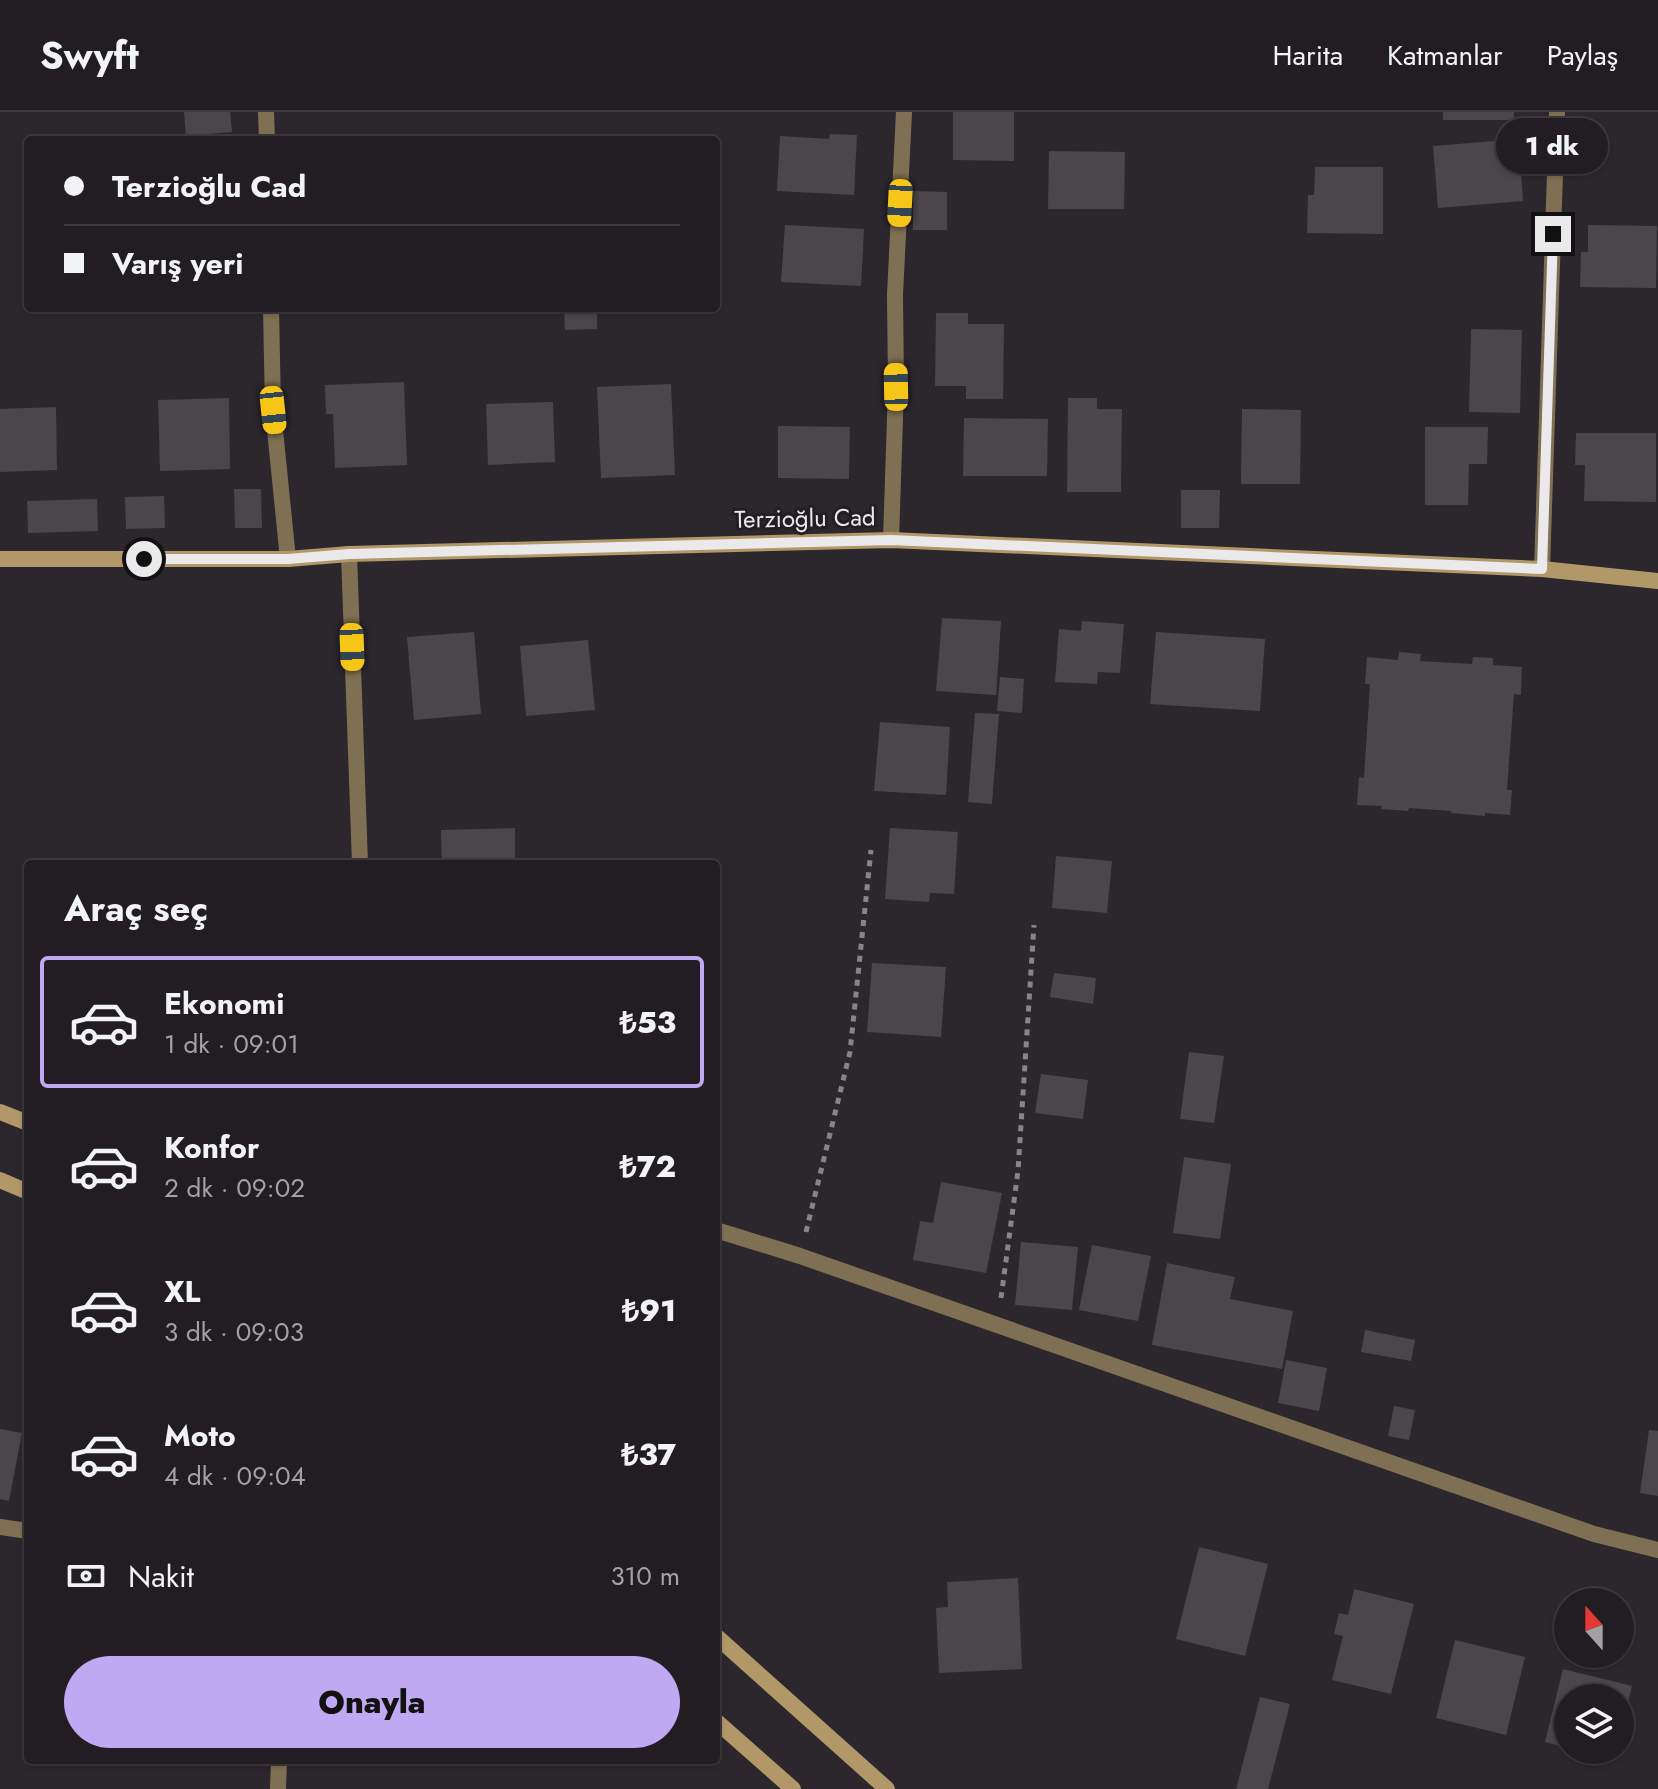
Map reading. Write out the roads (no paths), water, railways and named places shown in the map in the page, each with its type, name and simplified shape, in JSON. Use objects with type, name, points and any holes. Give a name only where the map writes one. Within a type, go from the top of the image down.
[{"type":"street","points":[[266,112],[267,136]]},
{"type":"street","points":[[891,540],[896,387],[895,295],[904,112]]},
{"type":"street","points":[[1542,569],[1557,112]]},
{"type":"street","points":[[271,312],[273,410],[288,559]]},
{"type":"street","name":"Terzioğlu Cad","points":[[0,559],[288,559],[349,554],[891,540],[1542,569],[1658,581]]},
{"type":"street","points":[[349,554],[360,860]]},
{"type":"street","points":[[0,1112],[24,1121]]},
{"type":"street","points":[[0,1180],[24,1190]]},
{"type":"street","points":[[720,1231],[800,1256],[1594,1534],[1658,1550]]},
{"type":"street","points":[[0,1527],[24,1530]]},
{"type":"street","points":[[720,1640],[887,1789]]},
{"type":"street","points":[[720,1725],[793,1789]]},
{"type":"street","points":[[278,1789],[279,1764]]}]
